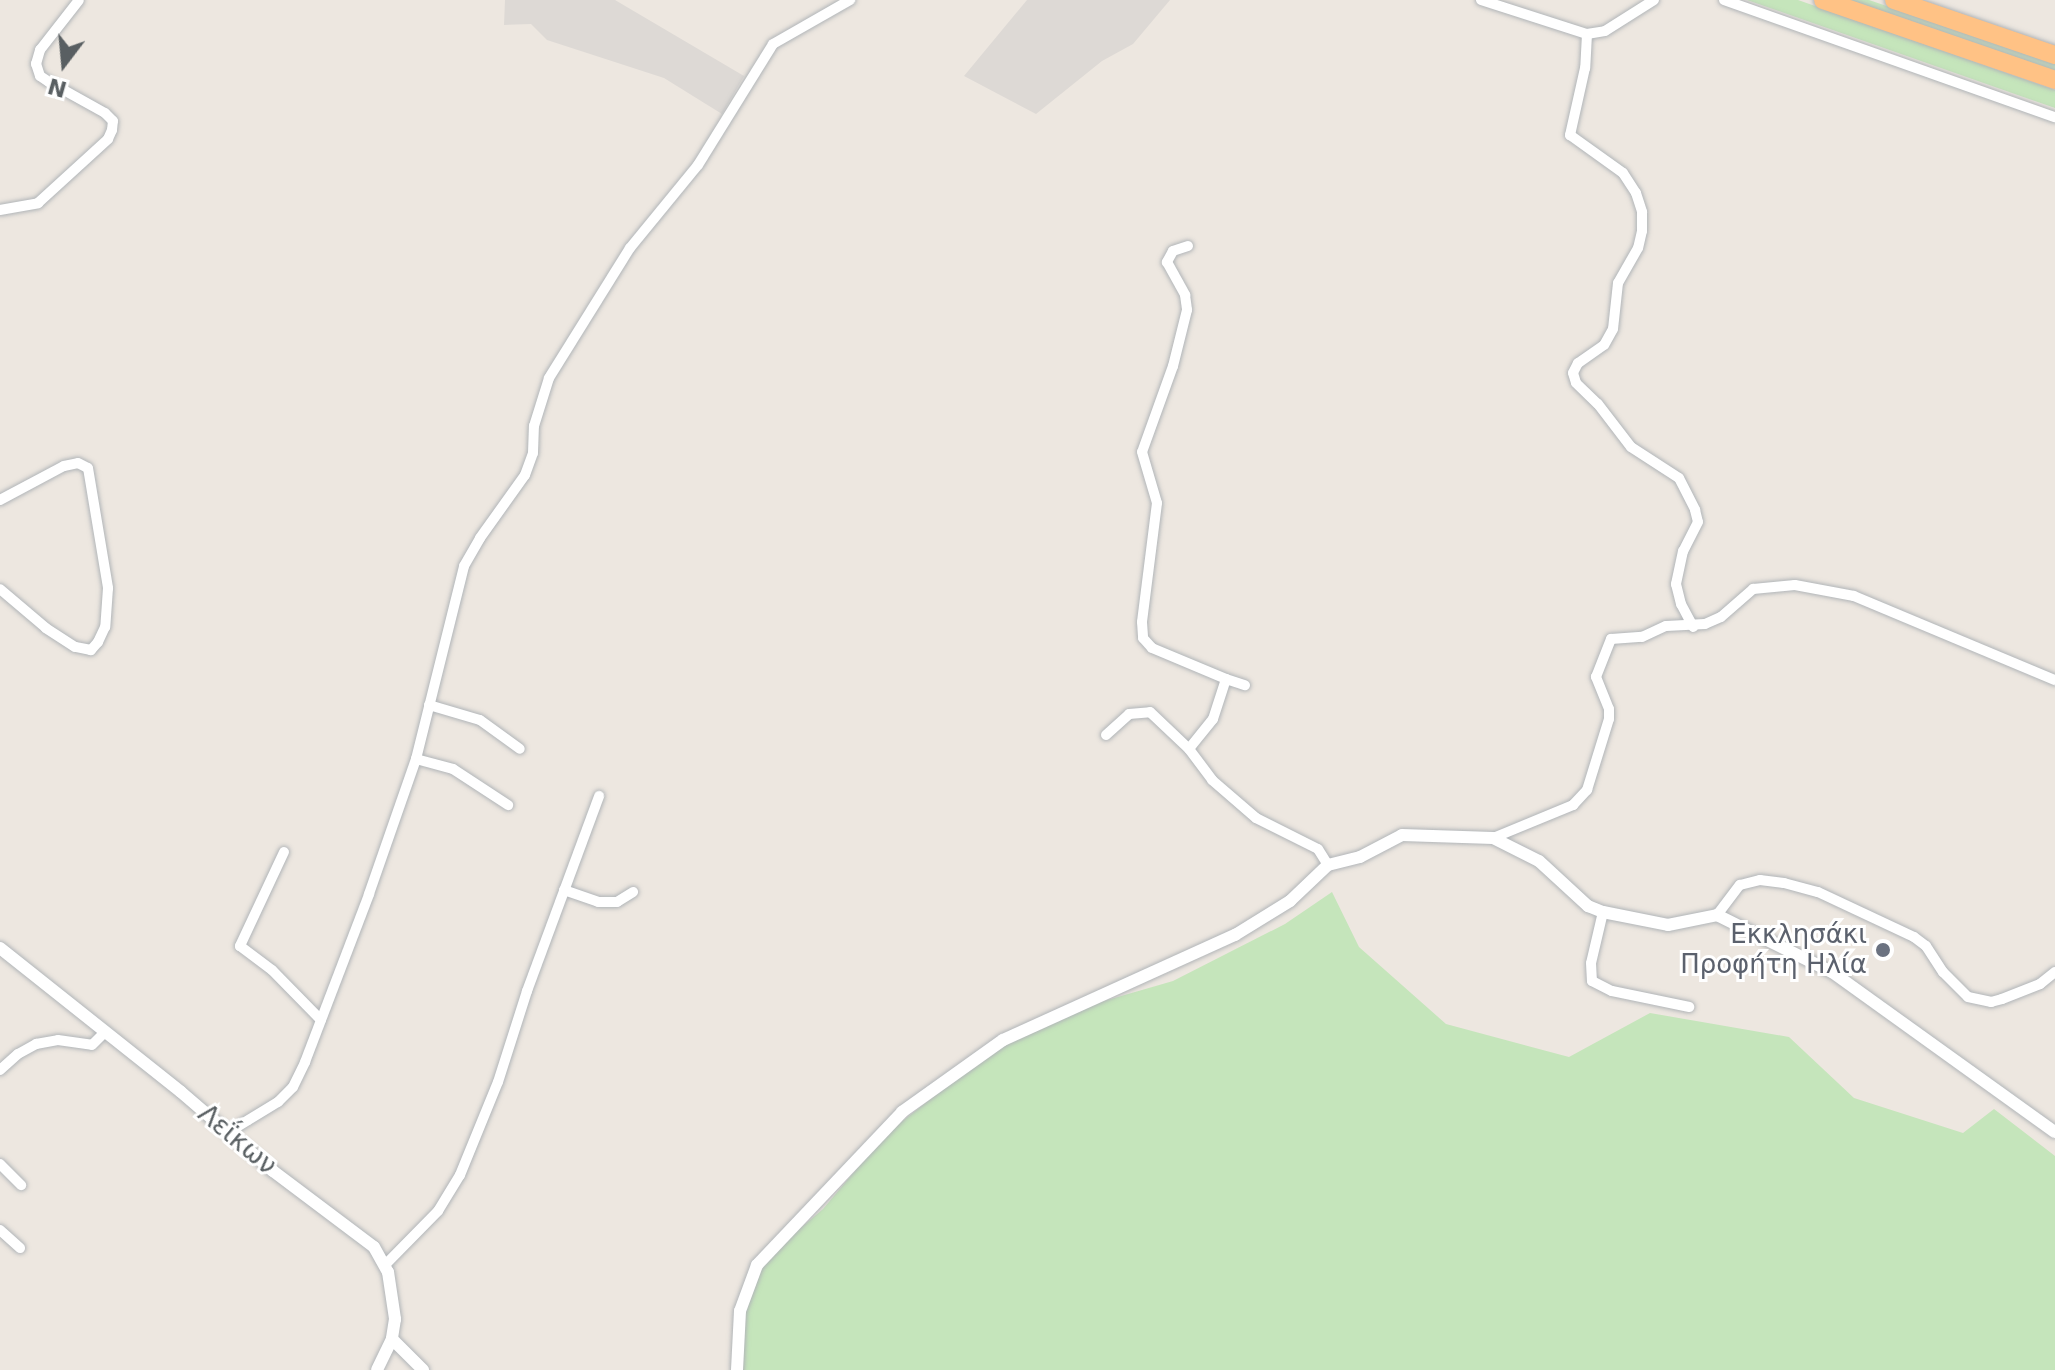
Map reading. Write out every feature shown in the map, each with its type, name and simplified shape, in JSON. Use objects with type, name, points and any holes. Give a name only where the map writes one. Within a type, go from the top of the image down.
[{"type":"highway","points":[[1823,0],[2055,80]]},
{"type":"highway","points":[[1894,0],[2055,55]]},
{"type":"street","points":[[0,210],[38,203],[108,139],[112,130],[113,121],[105,113],[40,76],[36,64],[40,50],[79,0]]},
{"type":"street","points":[[227,1133],[267,1109],[289,1091],[321,1020],[416,759],[464,566],[525,475],[533,453],[534,426],[549,378],[630,248],[698,165],[773,44],[850,0]]},
{"type":"street","points":[[1481,0],[1587,34],[1605,31],[1654,0]]},
{"type":"street","points":[[1724,0],[2055,117]]},
{"type":"street","points":[[1587,34],[1585,68],[1570,135],[1623,173],[1636,193],[1642,222],[1638,248],[1618,283],[1613,329],[1604,345],[1578,363],[1573,373],[1576,383],[1598,404],[1631,447],[1679,478],[1695,510],[1698,522],[1681,559],[1676,584],[1681,604],[1693,627]]},
{"type":"street","points":[[1188,246],[1173,251],[1167,262],[1185,295],[1187,310],[1173,366],[1142,452],[1157,503],[1142,622],[1143,638],[1152,648],[1245,685]]},
{"type":"street","points":[[0,500],[66,465],[78,463],[88,468],[108,588],[107,619],[98,642],[91,650],[75,647],[46,628],[0,589]]},
{"type":"street","points":[[737,1370],[741,1305],[757,1265],[891,1122],[962,1067],[1003,1040],[1235,935],[1290,901],[1328,865],[1360,857],[1402,835],[1493,838],[1573,805],[1587,790],[1609,719],[1609,709],[1596,677],[1611,639],[1642,637],[1666,626],[1693,627],[1721,617],[1753,589],[1782,585],[1813,587],[1854,596],[1905,615],[1972,648],[2055,680]]},
{"type":"street","points":[[1189,749],[1213,719],[1226,679]]},
{"type":"street","points":[[429,705],[480,720],[520,749]]},
{"type":"street","points":[[1106,735],[1129,714],[1150,712],[1189,749],[1212,780],[1256,818],[1318,849],[1328,865]]},
{"type":"street","points":[[416,759],[462,773],[508,805]]},
{"type":"street","points":[[377,1370],[392,1339],[395,1319],[385,1265],[438,1211],[460,1175],[502,1072],[599,796]]},
{"type":"street","points":[[1493,838],[1539,861],[1588,906],[1603,912],[1668,925],[1717,915],[1832,972],[2055,1132]]},
{"type":"street","points":[[284,852],[240,946],[272,970],[321,1020]]},
{"type":"street","points":[[1717,915],[1740,885],[1760,880],[1784,883],[1818,892],[1914,937],[1926,946],[1943,972],[1968,997],[1991,1002],[2002,999],[2040,984],[2055,972]]},
{"type":"street","points":[[564,890],[598,902],[617,902],[633,892]]},
{"type":"street","points":[[1603,912],[1591,963],[1592,981],[1612,991],[1689,1007]]},
{"type":"street","name":"Λεΐκων","points":[[0,948],[227,1133],[364,1239],[385,1265]]},
{"type":"street","points":[[0,1070],[18,1054],[36,1044],[58,1040],[92,1045],[105,1032]]},
{"type":"street","points":[[0,1164],[21,1185]]},
{"type":"street","points":[[0,1230],[20,1248]]},
{"type":"street","points":[[392,1339],[423,1370]]},
{"type":"shaded area","points":[[505,0],[615,0],[744,76],[722,114],[664,78],[547,40],[531,24],[504,25]]},
{"type":"shaded area","points":[[1027,0],[1170,0],[1133,44],[1102,61],[1036,114],[964,76]]},
{"type":"green space","points":[[1747,0],[1798,0],[2055,90],[2055,108]]},
{"type":"green space","points":[[1850,0],[1869,0],[2055,64],[2055,71]]},
{"type":"green space","points":[[1332,892],[1359,947],[1446,1024],[1569,1057],[1650,1013],[1789,1037],[1854,1098],[1963,1133],[1994,1109],[2055,1156],[2055,1370],[736,1370],[740,1316],[762,1261],[823,1209],[886,1134],[974,1065],[1014,1040],[1097,1003],[1173,981],[1285,924]]},
{"type":"place","name":"Εκκλησάκι Προφήτη Ηλία","points":[[1883,950]]}]
